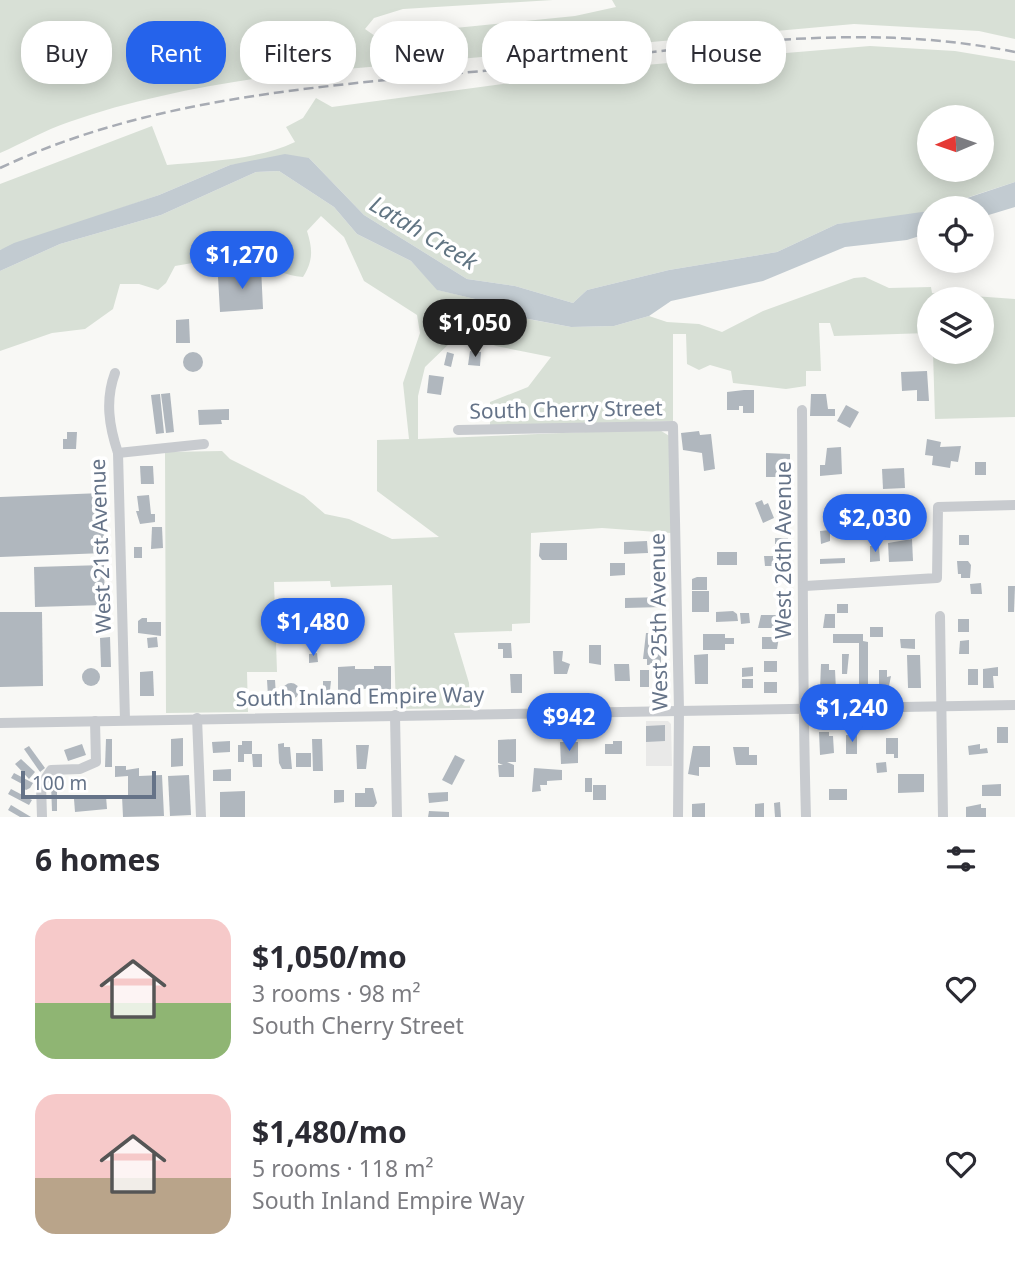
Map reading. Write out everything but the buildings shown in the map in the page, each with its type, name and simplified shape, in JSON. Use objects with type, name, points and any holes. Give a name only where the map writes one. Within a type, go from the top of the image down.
[{"type":"street","name":"West 21st Avenue","points":[[115,373],[108,393],[112,437],[118,453],[125,720]]},
{"type":"street","name":"West 26th Avenue","points":[[802,410],[805,586],[801,626],[806,817]]},
{"type":"street","name":"South Cherry Street","points":[[458,430],[673,426]]},
{"type":"street","name":"West 25th Avenue","points":[[673,426],[679,710],[678,817]]},
{"type":"street","points":[[118,453],[204,444]]},
{"type":"street","points":[[805,586],[937,578],[938,507],[1015,505]]},
{"type":"street","points":[[940,616],[943,817]]},
{"type":"street","name":"South Inland Empire Way","points":[[0,723],[1015,705]]},
{"type":"street","points":[[395,715],[397,817]]},
{"type":"street","points":[[197,718],[201,817]]},
{"type":"street","points":[[42,817],[41,785],[51,770],[80,769],[96,762],[96,721]]},
{"type":"shaded area","points":[[0,0],[553,0],[403,9],[374,18],[365,29],[370,32],[370,67],[356,68],[356,21],[240,21],[240,81],[226,84],[226,21],[126,21],[126,84],[224,84],[146,99],[94,113],[60,125],[0,153]]},
{"type":"shaded area","points":[[612,0],[1015,0],[1015,39],[979,31],[854,24],[786,30],[786,21],[666,21],[666,41],[652,42],[652,21],[525,21],[575,16],[616,7]]},
{"type":"shaded area","points":[[482,25],[482,57],[468,58],[468,27]]},
{"type":"shaded area","points":[[870,46],[955,51],[1015,61],[1015,182],[972,196],[917,196],[917,214],[914,215],[837,224],[777,252],[669,270],[587,290],[573,303],[515,286],[467,279],[364,215],[309,158],[230,165],[159,195],[0,250],[0,184],[152,126],[167,165],[265,153],[295,142],[286,127],[303,118],[316,98],[332,107],[503,84],[652,84],[652,64],[666,63],[666,84],[786,84],[786,53]]},
{"type":"shaded area","points":[[285,154],[309,158],[364,215],[467,279],[515,286],[573,303],[587,290],[669,270],[777,252],[837,224],[917,213],[917,237],[845,247],[763,281],[671,301],[649,316],[614,326],[571,327],[518,317],[479,306],[475,299],[437,290],[411,261],[357,234],[334,207],[279,171],[256,172],[161,215],[60,244],[0,271],[0,250],[14,243],[159,195],[230,165]]},
{"type":"shaded area","points":[[279,171],[334,207],[357,234],[411,261],[438,290],[475,299],[517,317],[571,327],[614,326],[649,316],[667,322],[699,324],[722,332],[763,311],[854,278],[865,277],[889,288],[917,287],[917,333],[834,336],[830,323],[819,323],[821,371],[806,371],[806,386],[786,389],[733,383],[731,371],[710,365],[699,370],[687,364],[686,334],[673,334],[673,421],[490,426],[490,402],[528,387],[551,357],[496,346],[476,338],[468,341],[453,340],[425,367],[418,396],[418,439],[658,429],[671,437],[671,533],[602,528],[531,533],[530,623],[512,624],[512,631],[454,633],[469,683],[470,708],[396,709],[392,585],[331,587],[330,581],[274,582],[277,672],[247,672],[248,712],[166,713],[165,452],[222,451],[230,459],[304,496],[325,514],[349,519],[392,539],[439,537],[377,491],[377,440],[409,439],[403,383],[420,333],[417,315],[364,281],[344,237],[321,216],[307,231],[311,255],[303,277],[275,268],[264,258],[257,244],[238,239],[215,244],[214,255],[204,261],[175,266],[166,283],[158,290],[139,284],[120,284],[113,309],[85,329],[52,333],[0,351],[0,271],[60,244],[161,215],[256,172]]},
{"type":"shaded area","points":[[1015,182],[1015,207],[994,213],[994,196],[973,196]]},
{"type":"shaded area","points":[[994,297],[1015,299],[1015,417],[935,419],[933,364],[994,364]]},
{"type":"shaded area","points":[[646,721],[668,721],[671,724],[672,766],[646,766]]},
{"type":"railway","points":[[0,168],[63,142],[128,122],[194,106],[329,86],[773,40],[894,38],[955,42],[1015,52]]},
{"type":"water label","name":"Latah Creek","points":[[424,232]]}]
